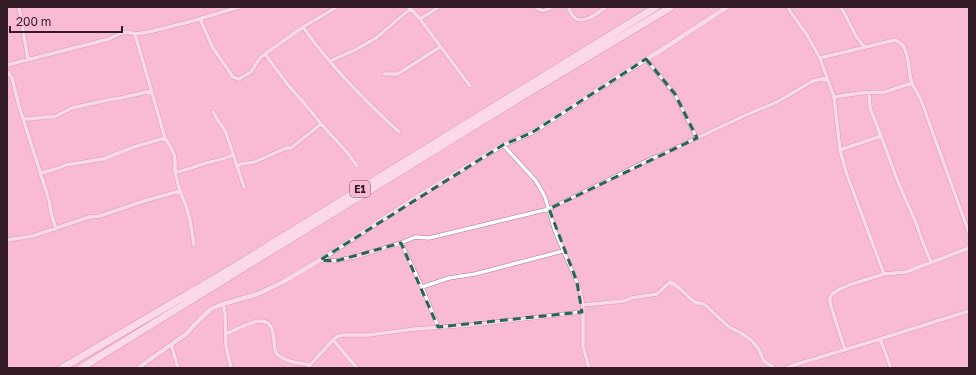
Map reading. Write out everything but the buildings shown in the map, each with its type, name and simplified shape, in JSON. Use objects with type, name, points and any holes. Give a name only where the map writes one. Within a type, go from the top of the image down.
[{"type":"highway","name":"E1","points":[[62,368],[234,267],[656,7]]},
{"type":"highway","name":"E1","points":[[81,368],[670,7]]},
{"type":"street","points":[[19,7],[28,59]]},
{"type":"street","points":[[7,65],[109,39],[121,33],[128,32],[135,34],[149,32],[239,7]]},
{"type":"street","points":[[200,19],[213,48],[234,77],[239,79],[251,72],[260,58],[265,54],[303,27],[337,7]]},
{"type":"street","points":[[420,19],[439,7]]},
{"type":"street","points":[[536,7],[541,11],[552,7]]},
{"type":"street","points":[[568,7],[575,18],[580,20],[585,20],[606,7]]},
{"type":"street","points":[[138,368],[143,366],[186,334],[210,309],[258,294],[283,282],[320,260],[417,197],[503,145],[533,132],[727,7]]},
{"type":"street","points":[[788,7],[807,35],[820,58],[834,97],[840,150],[846,172],[884,274]]},
{"type":"street","points":[[841,7],[856,36],[864,47]]},
{"type":"street","points":[[330,61],[353,51],[376,38],[410,8],[420,19],[470,86]]},
{"type":"street","points":[[303,27],[348,82],[399,132]]},
{"type":"street","points":[[135,34],[165,138],[174,154],[175,172],[190,220],[194,245]]},
{"type":"street","points":[[820,58],[895,40],[899,42],[904,48],[909,63],[912,83],[921,100],[969,233]]},
{"type":"street","points":[[384,74],[397,74],[440,47]]},
{"type":"street","points":[[265,54],[288,85],[346,151],[357,166]]},
{"type":"street","points":[[646,59],[675,94],[697,138]]},
{"type":"street","points":[[7,71],[12,78],[19,106],[49,200],[56,229]]},
{"type":"street","points":[[320,260],[336,261],[359,256],[415,237],[429,238],[549,209],[653,158],[777,102],[812,81],[827,78]]},
{"type":"street","points":[[834,97],[860,93],[885,92],[912,83]]},
{"type":"street","points":[[24,119],[46,116],[54,117],[72,108],[151,90]]},
{"type":"street","points":[[869,93],[870,108],[898,182],[931,262]]},
{"type":"street","points":[[213,112],[226,133],[244,187]]},
{"type":"street","points":[[237,166],[255,162],[286,148],[291,148],[321,124]]},
{"type":"street","points":[[840,150],[881,136]]},
{"type":"street","points":[[41,173],[66,165],[103,159],[134,147],[165,138]]},
{"type":"street","points":[[503,145],[536,181],[545,197],[555,231],[577,282],[583,305],[583,346],[588,368]]},
{"type":"street","points":[[175,172],[233,155]]},
{"type":"street","points":[[7,240],[33,236],[89,217],[100,216],[146,200],[180,192]]},
{"type":"street","points":[[401,243],[422,287],[438,327]]},
{"type":"street","points":[[845,350],[830,303],[832,294],[848,285],[884,274],[906,272],[969,248]]},
{"type":"street","points":[[422,287],[449,278],[476,274],[563,251]]},
{"type":"street","points":[[583,305],[624,301],[630,298],[657,294],[670,282],[675,284],[686,296],[699,304],[704,304],[729,327],[751,340],[758,348],[768,366],[774,368]]},
{"type":"street","points":[[223,304],[225,313],[226,346],[231,368]]},
{"type":"street","points":[[786,368],[969,311]]},
{"type":"street","points":[[226,334],[260,321],[266,322],[272,328],[275,351],[277,354],[292,362],[309,366],[333,340],[338,336],[343,335],[368,335],[582,312]]},
{"type":"street","points":[[880,339],[891,368]]},
{"type":"street","points":[[333,340],[357,368]]},
{"type":"street","points":[[171,344],[178,368]]},
{"type":"highlighted area","points":[[646,59],[675,94],[697,138],[549,209],[577,282],[582,312],[438,327],[401,243],[336,261],[320,260],[503,145],[533,132]]}]
